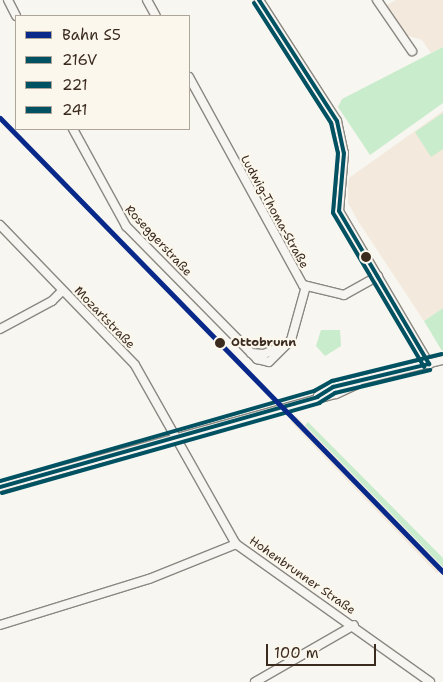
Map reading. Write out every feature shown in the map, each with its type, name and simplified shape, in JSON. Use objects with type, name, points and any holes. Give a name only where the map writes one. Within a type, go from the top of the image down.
[{"type":"street","points":[[8,0],[16,15]]},
{"type":"street","points":[[147,0],[155,15]]},
{"type":"street","points":[[258,0],[337,121],[344,153],[339,186],[342,217],[429,364]]},
{"type":"street","points":[[377,0],[412,51]]},
{"type":"street","name":"Ludwig-Thoma-Straße","points":[[190,79],[306,286],[344,295],[378,276]]},
{"type":"street","name":"Roseggerstraße","points":[[74,130],[126,226],[249,352],[269,362],[291,340],[306,286]]},
{"type":"street","name":"Mozartstraße","points":[[0,225],[135,366],[178,437]]},
{"type":"street","points":[[0,330],[52,301],[62,291]]},
{"type":"street","points":[[0,488],[443,360]]},
{"type":"street","name":"Hohenbrunner Straße","points":[[178,437],[236,544],[354,625],[430,682]]},
{"type":"street","points":[[0,625],[149,579],[236,544]]},
{"type":"street","points":[[255,682],[354,625]]},
{"type":"shaded area","points":[[396,0],[443,0],[443,47],[431,53],[422,40],[406,35],[385,6]]},
{"type":"shaded area","points":[[443,111],[443,308],[424,321],[358,221],[348,203],[348,187],[349,178]]},
{"type":"shaded area","points":[[296,416],[443,568],[437,573],[290,422]]},
{"type":"green space","points":[[443,47],[443,103],[370,155],[338,107],[342,99]]},
{"type":"green space","points":[[443,113],[443,149],[431,157],[415,132]]},
{"type":"green space","points":[[443,308],[443,350],[442,351],[424,321]]},
{"type":"green space","points":[[321,330],[340,330],[341,346],[325,356],[316,346]]},
{"type":"green space","points":[[308,422],[443,558],[443,567],[305,425]]},
{"type":"rail line","name":"S5","points":[[0,118],[443,572]]},
{"type":"transit line","name":"216V","points":[[259,0],[337,121],[344,153],[339,211],[429,364]]},
{"type":"transit line","name":"221","points":[[254,3],[331,123],[338,153],[333,213],[424,367]]},
{"type":"transit line","name":"241","points":[[0,481],[314,391],[332,381],[442,354]]},
{"type":"transit line","name":"216V","points":[[0,487],[317,397],[333,387],[429,364]]},
{"type":"transit line","name":"221","points":[[2,493],[319,403],[335,393],[430,370]]},
{"type":"place","name":"Ottobrunn","points":[[220,343]]}]
